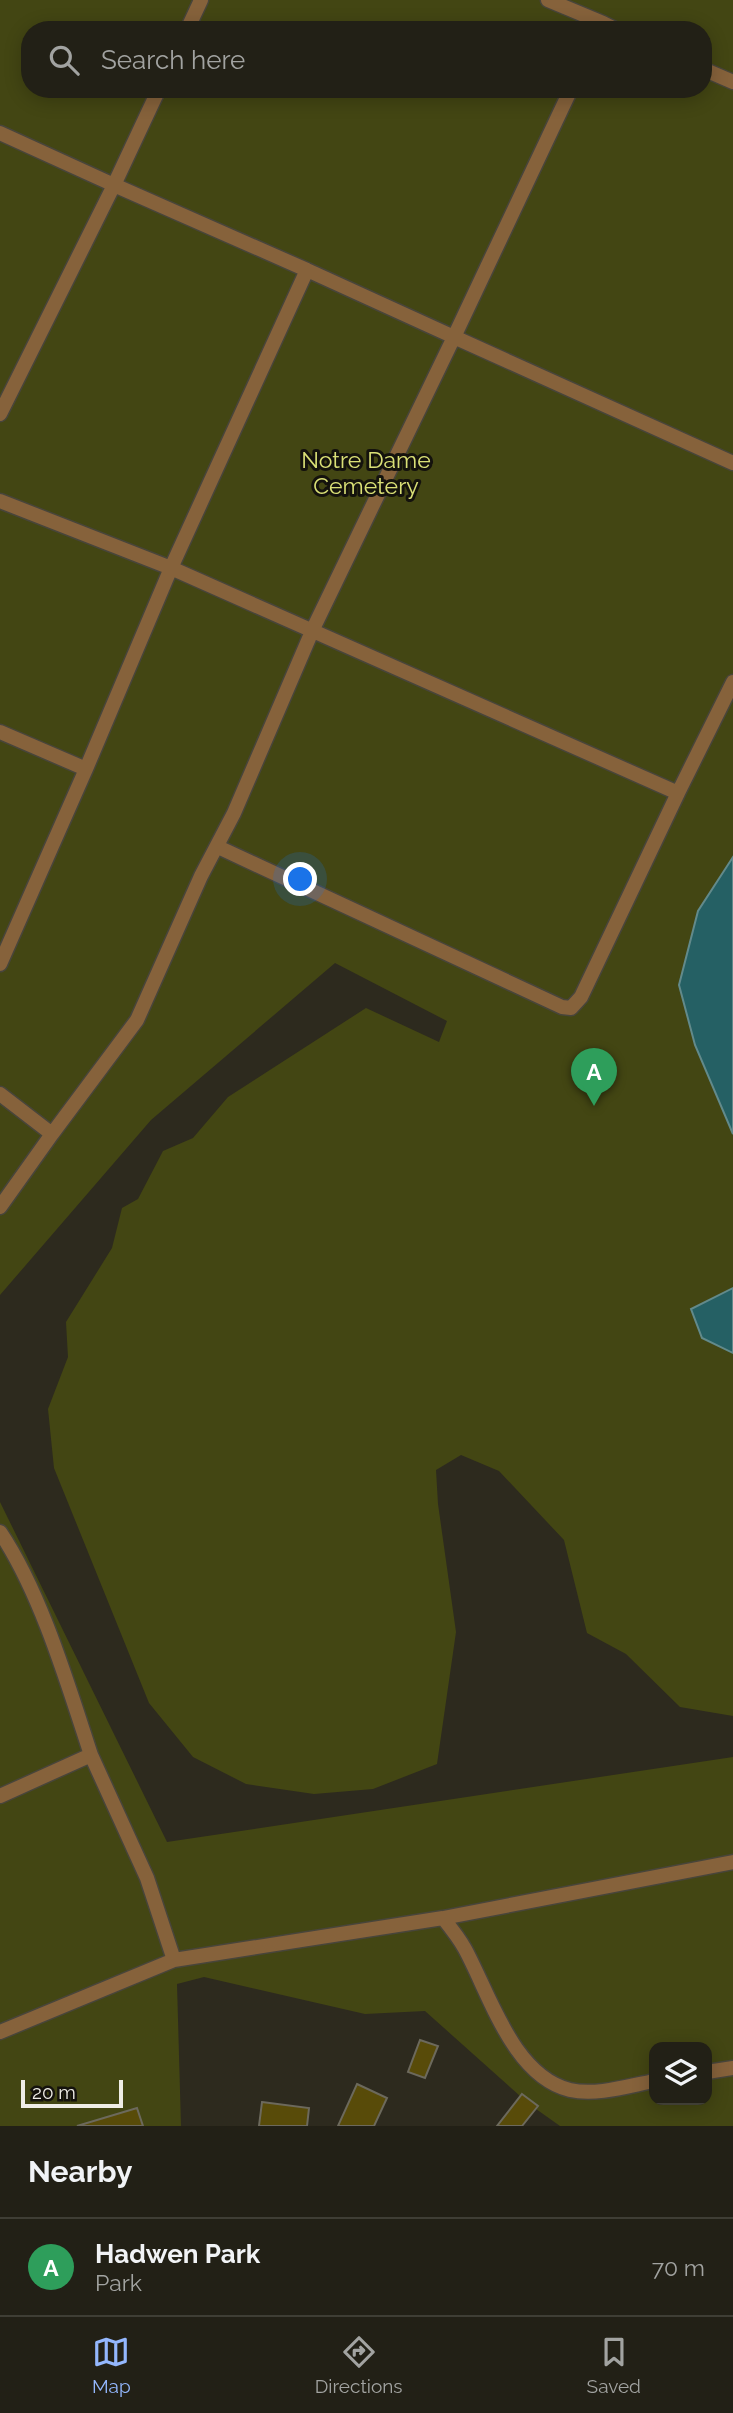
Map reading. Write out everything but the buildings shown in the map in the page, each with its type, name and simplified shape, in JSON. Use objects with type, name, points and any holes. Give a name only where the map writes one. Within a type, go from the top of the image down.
[{"type":"lane","points":[[191,21],[201,0]]},
{"type":"lane","points":[[548,0],[589,21]]},
{"type":"lane","points":[[712,73],[733,82]]},
{"type":"lane","points":[[0,414],[155,98]]},
{"type":"lane","points":[[0,1207],[137,1020],[201,876],[218,847],[313,629],[567,98]]},
{"type":"lane","points":[[0,133],[733,463]]},
{"type":"lane","points":[[0,964],[171,568],[307,270]]},
{"type":"lane","points":[[0,501],[171,568],[313,629],[678,793]]},
{"type":"lane","points":[[218,847],[562,1007],[570,1008],[581,997],[733,682]]},
{"type":"lane","points":[[0,732],[86,769]]},
{"type":"lane","points":[[0,1094],[52,1134]]},
{"type":"lane","points":[[0,1532],[13,1551],[69,1686],[91,1755],[147,1878],[174,1960]]},
{"type":"lane","points":[[0,1796],[91,1755]]},
{"type":"lane","points":[[0,2032],[174,1960],[443,1918],[733,1862]]},
{"type":"lane","points":[[443,1918],[464,1946],[519,2054],[543,2080],[571,2091],[604,2091],[649,2082]]},
{"type":"lane","points":[[712,2070],[733,2068]]},
{"type":"green space","name":"Notre Dame Cemetery","points":[[0,0],[733,0],[733,1326],[702,1338],[733,1353],[733,1716],[680,1707],[626,1654],[587,1633],[564,1540],[499,1471],[461,1455],[436,1470],[438,1504],[456,1632],[437,1764],[373,1789],[314,1794],[246,1784],[193,1757],[149,1703],[54,1468],[48,1409],[68,1357],[66,1322],[112,1248],[122,1208],[138,1199],[163,1151],[193,1138],[228,1097],[366,1008],[439,1042],[447,1021],[335,963],[151,1120],[0,1295]]},
{"type":"green space","points":[[0,1502],[167,1842],[733,1757],[733,2126],[560,2126],[529,2104],[425,2011],[365,2014],[204,1977],[177,1984],[181,2126],[0,2126]]},
{"type":"water","points":[[733,857],[733,1134],[695,1045],[679,985],[698,911]]},
{"type":"water","points":[[733,1288],[733,1353],[702,1338],[691,1309]]},
{"type":"place","name":"Hadwen Park","points":[[594,1106]]}]
